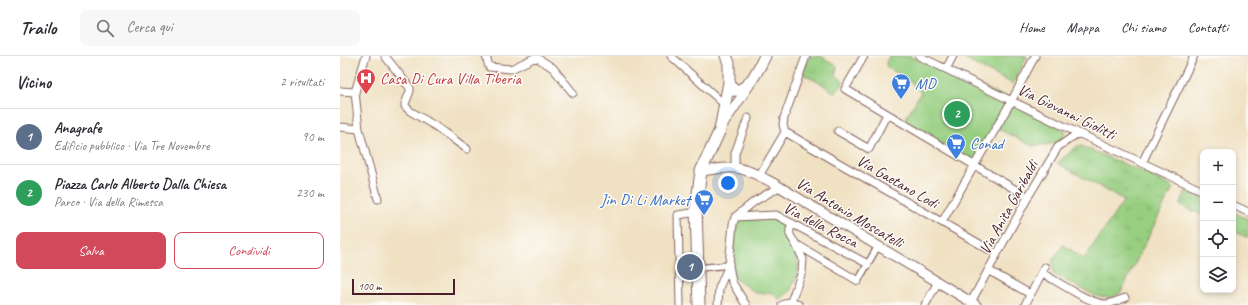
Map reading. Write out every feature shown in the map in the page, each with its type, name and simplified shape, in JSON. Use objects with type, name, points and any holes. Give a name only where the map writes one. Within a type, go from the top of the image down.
[{"type":"main road","points":[[700,305],[697,212],[701,171],[720,130],[729,82],[729,63],[726,56]]},
{"type":"main road","points":[[729,82],[733,90],[736,91],[750,84],[765,56]]},
{"type":"street","points":[[366,56],[355,92],[359,128],[378,199]]},
{"type":"street","points":[[385,56],[410,88],[405,106],[410,111],[435,126],[467,149]]},
{"type":"street","points":[[486,56],[489,67],[511,69],[536,57],[553,68],[574,93]]},
{"type":"street","points":[[671,56],[725,105]]},
{"type":"street","points":[[759,176],[785,132],[783,125],[784,118],[806,56]]},
{"type":"street","points":[[864,56],[845,89],[1028,197]]},
{"type":"street","name":"Via Giovanni Giolitti","points":[[919,56],[1078,133],[1200,190]]},
{"type":"street","points":[[946,69],[953,56]]},
{"type":"street","points":[[942,222],[1012,100],[1035,56]]},
{"type":"street","points":[[1142,163],[1194,56]]},
{"type":"street","points":[[720,130],[750,84]]},
{"type":"street","points":[[340,91],[355,92]]},
{"type":"street","points":[[838,131],[869,149],[887,114]]},
{"type":"street","points":[[735,168],[735,154],[748,118]]},
{"type":"street","points":[[340,128],[359,128]]},
{"type":"street","name":"Via Gaetano Lodi","points":[[785,132],[997,254]]},
{"type":"street","name":"Via Anita Garibaldi","points":[[974,304],[988,270],[1028,197],[1058,147],[1078,133]]},
{"type":"street","name":"Via Antonio Moscatelli","points":[[701,171],[718,168],[735,168],[753,173],[779,187],[974,304]]},
{"type":"street","points":[[746,305],[732,282],[729,265],[733,224],[735,217],[755,201],[779,187]]},
{"type":"street","points":[[1236,206],[1248,212]]},
{"type":"street","points":[[680,305],[678,215],[697,212]]},
{"type":"street","name":"Via della Rocca","points":[[735,217],[776,215],[868,264]]},
{"type":"street","points":[[782,305],[791,301],[802,272],[803,259],[796,244],[790,237],[789,232],[792,223]]},
{"type":"street","points":[[796,244],[858,281],[878,246]]},
{"type":"street","points":[[698,268],[729,265]]},
{"type":"street","points":[[718,305],[719,288],[729,265]]},
{"type":"street","points":[[988,270],[1030,294]]},
{"type":"street","points":[[1024,305],[1043,270],[1096,302],[1108,304],[1125,298]]},
{"type":"street","points":[[925,305],[938,282]]},
{"type":"street","points":[[791,301],[799,305]]},
{"type":"green space","points":[[810,56],[821,56],[837,66],[836,75],[844,82],[835,93],[803,74]]},
{"type":"green space","points":[[889,56],[909,56],[1012,100],[1007,109],[1015,105],[1066,131],[1060,143],[1032,146],[997,128],[975,166],[903,123],[921,92],[906,78],[887,67],[886,63]]},
{"type":"green space","points":[[964,56],[1027,56],[1013,84],[966,60]]},
{"type":"green space","points":[[1079,145],[1148,174],[1173,187],[1121,292],[1112,298],[1096,296],[1053,274],[1053,260],[1063,245],[1084,259],[1124,200],[1057,163]]},
{"type":"green space","points":[[1186,191],[1200,197],[1200,215],[1180,205]]},
{"type":"green space","points":[[1236,213],[1248,219],[1248,238],[1236,232]]},
{"type":"green space","points":[[777,218],[788,225],[784,234],[798,259],[798,274],[790,291],[780,300],[773,293],[756,293],[734,278],[732,256],[738,220]]},
{"type":"place","name":"Casa Di Cura Villa Tiberia","points":[[366,95]]},
{"type":"place","name":"MD","points":[[901,100]]},
{"type":"place","name":"Piazza Carlo Alberto Dalla Chiesa","points":[[957,114]]},
{"type":"place","name":"Conad","points":[[956,160]]},
{"type":"place","name":"Jin Di Li Market","points":[[704,216]]},
{"type":"place","name":"Anagrafe","points":[[690,267]]}]
